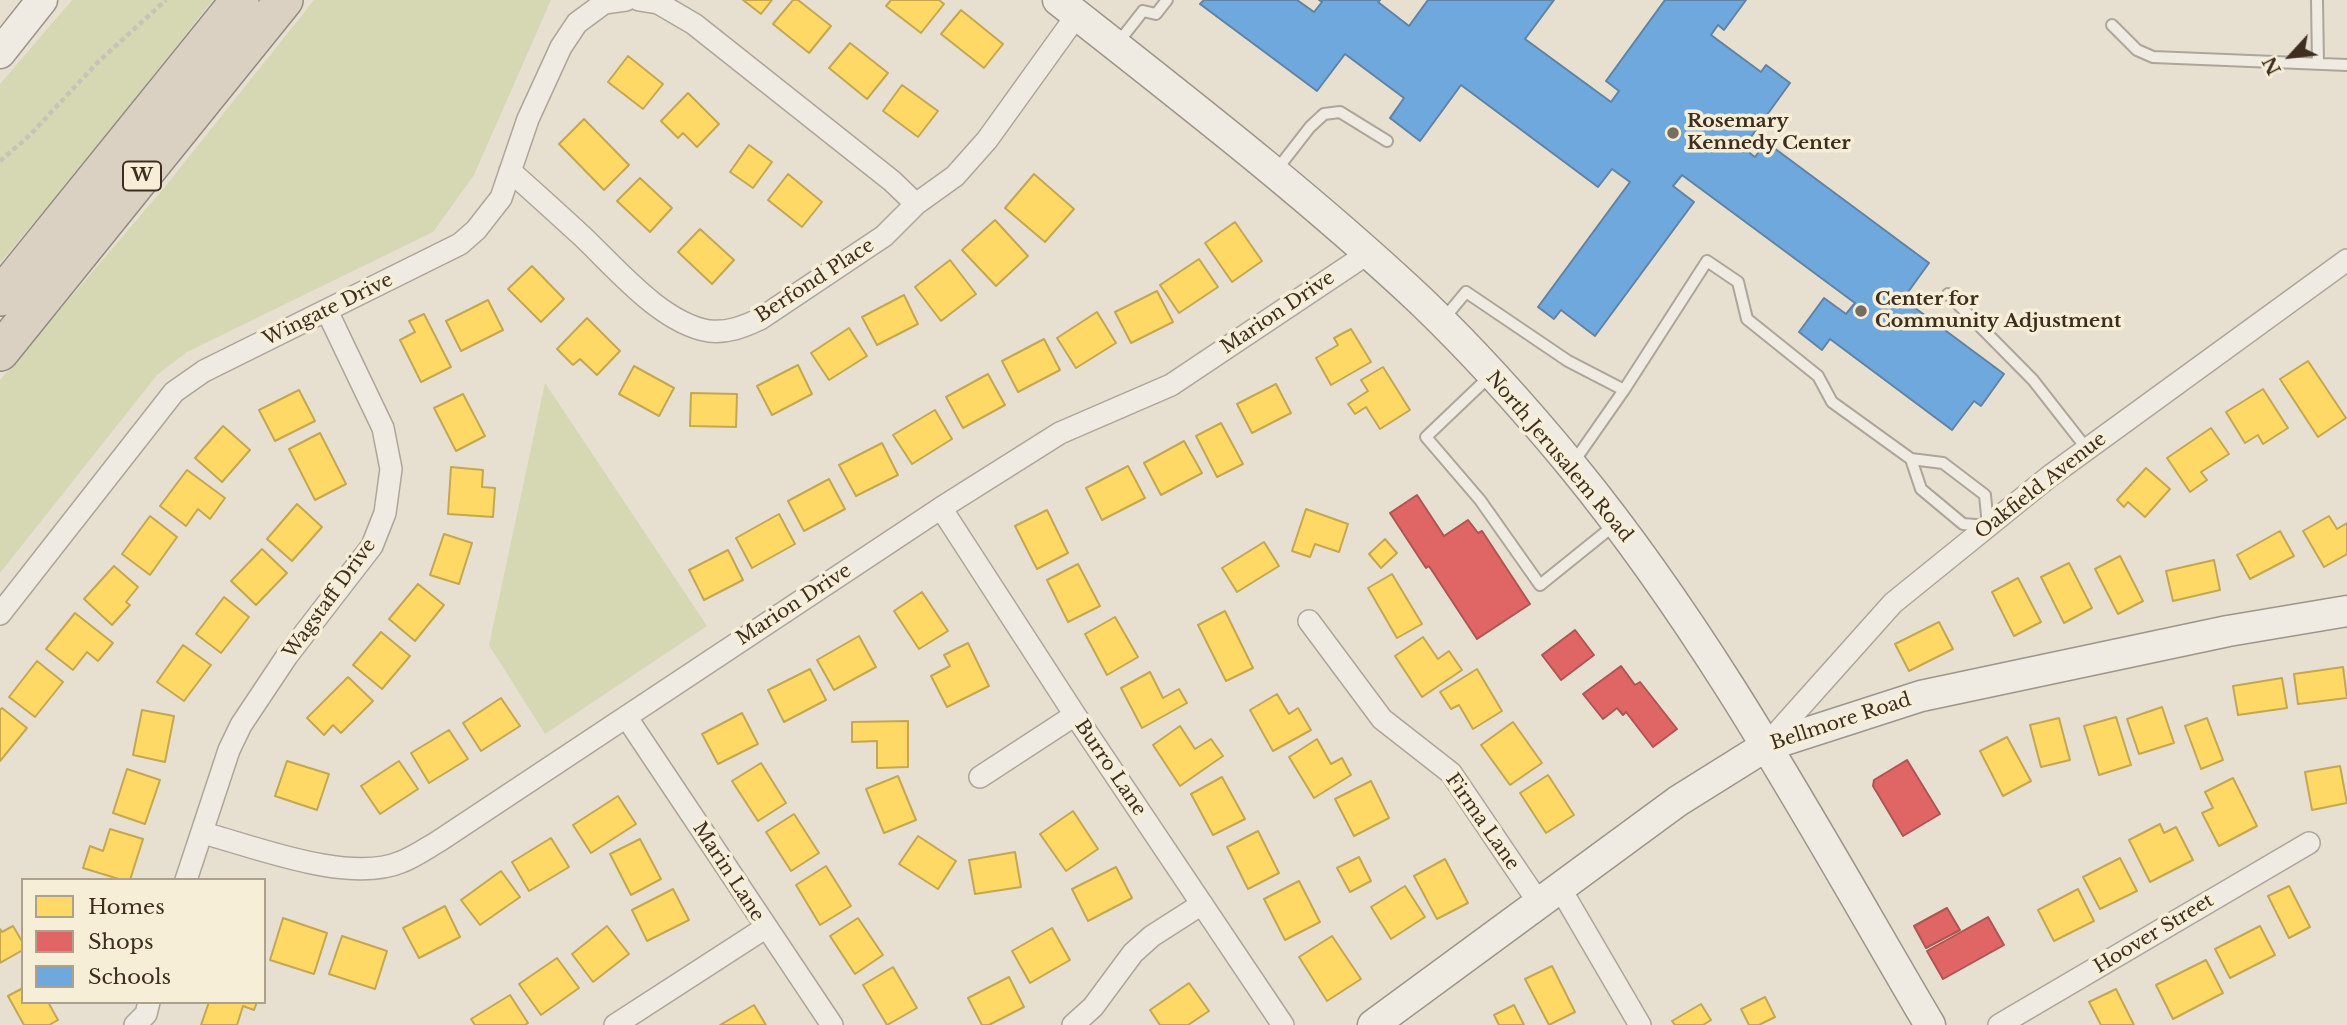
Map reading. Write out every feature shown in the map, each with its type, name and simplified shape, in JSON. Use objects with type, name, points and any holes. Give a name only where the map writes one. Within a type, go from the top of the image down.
[{"type":"highway","name":"W","points":[[0,297],[240,0]]},
{"type":"highway","name":"W","points":[[0,352],[284,0]]},
{"type":"main road","points":[[0,54],[42,0]]},
{"type":"main road","name":"North Jerusalem Road","points":[[1068,7],[1311,203],[1441,322],[1571,465],[1617,523],[1694,632],[1766,746],[1930,1025]]},
{"type":"main road","name":"Bellmore Road","points":[[1373,1025],[1678,801],[1766,746],[1921,696],[2228,631],[2347,611]]},
{"type":"street","name":"Wingate Drive","points":[[0,614],[174,392],[204,370],[460,244],[476,230],[501,198],[528,119],[561,47],[577,23],[604,3],[626,0]]},
{"type":"street","points":[[639,0],[658,4],[694,24],[892,181],[916,204]]},
{"type":"street","name":"Berfond Place","points":[[510,171],[650,300],[681,322],[707,330],[734,330],[760,319],[884,236],[916,204],[955,176],[987,140],[1068,7]]},
{"type":"street","name":"Marion Drive","points":[[203,833],[330,868],[363,869],[400,863],[439,841],[941,508],[1060,433],[1171,385],[1367,254]]},
{"type":"street","name":"Oakfield Avenue","points":[[1766,746],[1893,603],[2087,449],[2347,260]]},
{"type":"street","name":"Wagstaff Drive","points":[[187,878],[229,750],[241,725],[287,656],[372,547],[386,513],[391,469],[383,428],[327,311]]},
{"type":"street","name":"Burro Lane","points":[[941,508],[1075,715],[1283,1025]]},
{"type":"street","name":"Firma Lane","points":[[1309,621],[1382,719],[1451,773],[1549,896],[1640,1025]]},
{"type":"street","points":[[980,777],[1075,715]]},
{"type":"street","name":"Marin Lane","points":[[627,718],[765,929],[832,1025]]},
{"type":"street","name":"Hoover Street","points":[[1999,1025],[2309,844]]},
{"type":"street","points":[[1073,1025],[1093,1007],[1133,953],[1152,936],[1202,904]]},
{"type":"street","points":[[615,1025],[765,929]]},
{"type":"street","points":[[135,1025],[146,1014],[148,1004]]},
{"type":"lane","points":[[1115,46],[1142,6],[1156,14],[1167,0]]},
{"type":"lane","points":[[2317,0],[2318,64]]},
{"type":"lane","points":[[2112,25],[2137,50],[2153,57],[2347,65]]},
{"type":"lane","points":[[1273,173],[1324,114],[1340,112],[1387,141]]},
{"type":"lane","points":[[1571,465],[1624,390],[1707,261],[1738,282],[1747,319],[1818,376],[1832,402],[1911,459],[1943,463],[1985,495],[1988,526],[1962,524],[1921,489],[1911,459]]},
{"type":"lane","points":[[1441,322],[1466,292],[1568,361],[1624,390]]},
{"type":"lane","points":[[1948,294],[2033,380],[2087,449]]},
{"type":"lane","points":[[1491,375],[1426,437],[1480,500],[1540,585],[1617,523]]},
{"type":"path","points":[[0,161],[29,136],[97,62],[166,0]]},
{"type":"green space","points":[[72,0],[213,0],[80,168],[0,263],[0,84]]},
{"type":"green space","points":[[314,0],[551,0],[474,175],[433,232],[187,352],[157,375],[0,573],[0,380],[164,188]]},
{"type":"green space","points":[[545,383],[707,626],[545,734],[489,645]]},
{"type":"building: Homes","points":[[743,0],[772,0],[761,14]]},
{"type":"building: Homes","points":[[793,0],[798,0],[831,26],[809,53],[773,24]]},
{"type":"building: Homes","points":[[891,0],[939,0],[944,4],[921,33],[886,6]]},
{"type":"building: Homes","points":[[961,10],[1003,44],[984,68],[941,34]]},
{"type":"building: Homes","points":[[850,43],[888,73],[867,99],[829,68]]},
{"type":"building: Homes","points":[[628,56],[663,84],[643,109],[608,82]]},
{"type":"building: Homes","points":[[902,85],[938,111],[918,137],[883,111]]},
{"type":"building: Homes","points":[[688,93],[719,124],[697,147],[683,133],[678,138],[661,121]]},
{"type":"building: Homes","points":[[584,119],[629,165],[604,190],[559,144]]},
{"type":"building: Homes","points":[[749,145],[772,162],[753,188],[730,172]]},
{"type":"building: Homes","points":[[788,174],[822,202],[802,227],[768,200]]},
{"type":"building: Homes","points":[[1034,174],[1074,209],[1045,242],[1005,208]]},
{"type":"building: Homes","points":[[640,178],[672,208],[650,232],[617,201]]},
{"type":"building: Homes","points":[[995,220],[1028,256],[996,286],[962,250]]},
{"type":"building: Homes","points":[[1235,222],[1262,261],[1232,282],[1205,243]]},
{"type":"building: Homes","points":[[700,229],[734,260],[712,284],[678,252]]},
{"type":"building: Homes","points":[[1199,259],[1218,287],[1179,313],[1160,285]]},
{"type":"building: Homes","points":[[950,260],[976,294],[941,321],[915,287]]},
{"type":"building: Homes","points":[[532,266],[564,299],[541,322],[508,289]]},
{"type":"building: Homes","points":[[1157,291],[1173,322],[1131,343],[1115,312]]},
{"type":"building: Homes","points":[[904,295],[918,324],[877,345],[862,317]]},
{"type":"building: Homes","points":[[488,300],[503,330],[461,351],[446,321]]},
{"type":"building: Homes","points":[[1097,312],[1116,343],[1076,368],[1057,338]]},
{"type":"building: Homes","points":[[424,314],[451,367],[421,382],[400,340],[415,332],[409,321]]},
{"type":"building: Homes","points":[[587,318],[620,351],[597,375],[580,359],[573,365],[557,349]]},
{"type":"building: Homes","points":[[849,328],[867,356],[829,380],[811,353]]},
{"type":"building: Homes","points":[[1351,329],[1371,362],[1331,385],[1316,358],[1338,345],[1334,338]]},
{"type":"building: Homes","points":[[1044,339],[1060,370],[1018,392],[1002,361]]},
{"type":"building: Homes","points":[[2308,361],[2346,418],[2318,437],[2280,379]]},
{"type":"building: Homes","points":[[798,365],[812,394],[772,415],[757,386]]},
{"type":"building: Homes","points":[[634,366],[674,388],[659,416],[619,394]]},
{"type":"building: Homes","points":[[1383,367],[1410,410],[1380,429],[1366,407],[1355,414],[1348,404],[1368,391],[1361,380]]},
{"type":"building: Homes","points":[[988,374],[1005,405],[963,428],[946,397]]},
{"type":"building: Homes","points":[[1276,384],[1291,413],[1252,433],[1237,404]]},
{"type":"building: Homes","points":[[2263,389],[2288,428],[2263,444],[2258,435],[2245,443],[2226,412]]},
{"type":"building: Homes","points":[[299,390],[315,421],[275,441],[259,410]]},
{"type":"building: Homes","points":[[691,393],[737,394],[736,427],[690,426]]},
{"type":"building: Homes","points":[[463,394],[485,436],[456,451],[434,408]]},
{"type":"building: Homes","points":[[935,410],[952,439],[912,464],[893,435]]},
{"type":"building: Homes","points":[[1221,423],[1243,464],[1217,477],[1196,436]]},
{"type":"building: Homes","points":[[223,426],[250,450],[222,482],[195,458]]},
{"type":"building: Homes","points":[[2211,428],[2229,454],[2201,472],[2207,480],[2190,492],[2167,458]]},
{"type":"building: Homes","points":[[320,433],[346,484],[315,500],[289,449]]},
{"type":"building: Homes","points":[[1184,441],[1202,473],[1161,495],[1144,463]]},
{"type":"building: Homes","points":[[882,443],[898,475],[856,496],[839,465]]},
{"type":"building: Homes","points":[[1128,466],[1145,498],[1102,520],[1086,488]]},
{"type":"building: Homes","points":[[451,467],[483,470],[482,487],[495,488],[493,517],[448,514]]},
{"type":"building: Homes","points":[[2146,468],[2170,489],[2145,517],[2128,502],[2124,507],[2117,500]]},
{"type":"building: Homes","points":[[187,470],[225,498],[210,519],[198,509],[186,526],[160,506]]},
{"type":"building: Homes","points":[[829,479],[845,509],[804,531],[788,501]]},
{"type":"building: Homes","points":[[297,504],[322,527],[292,561],[267,539]]},
{"type":"building: Homes","points":[[1306,509],[1348,524],[1339,552],[1315,544],[1310,557],[1292,551]]},
{"type":"building: Homes","points":[[1047,510],[1068,553],[1037,569],[1015,526]]},
{"type":"building: Homes","points":[[779,514],[795,544],[752,568],[736,538]]},
{"type":"building: Homes","points":[[150,516],[177,537],[150,575],[122,554]]},
{"type":"building: Homes","points":[[2329,516],[2337,529],[2347,523],[2347,554],[2324,567],[2303,531]]},
{"type":"building: Homes","points":[[2280,531],[2294,556],[2250,579],[2237,555]]},
{"type":"building: Homes","points":[[444,534],[472,543],[459,584],[430,575]]},
{"type":"building: Homes","points":[[1385,539],[1397,553],[1381,568],[1369,554]]},
{"type":"building: Homes","points":[[1264,542],[1279,566],[1237,592],[1222,568]]},
{"type":"building: Homes","points":[[262,549],[287,573],[256,605],[231,581]]},
{"type":"building: Homes","points":[[728,550],[743,580],[704,600],[689,570]]},
{"type":"building: Homes","points":[[2120,556],[2143,601],[2118,614],[2095,569]]},
{"type":"building: Homes","points":[[2214,560],[2220,590],[2173,601],[2166,571]]},
{"type":"building: Homes","points":[[2069,563],[2092,608],[2064,623],[2041,577]]},
{"type":"building: Homes","points":[[1078,564],[1100,606],[1068,622],[1047,580]]},
{"type":"building: Homes","points":[[114,566],[138,587],[126,602],[130,605],[112,625],[84,599]]},
{"type":"building: Homes","points":[[1392,574],[1422,624],[1397,638],[1368,588]]},
{"type":"building: Homes","points":[[2018,578],[2041,622],[2014,636],[1992,592]]},
{"type":"building: Homes","points":[[418,584],[444,605],[415,641],[389,619]]},
{"type":"building: Homes","points":[[922,592],[948,631],[919,649],[894,611]]},
{"type":"building: Homes","points":[[224,597],[249,617],[221,653],[196,634]]},
{"type":"building: Homes","points":[[1225,611],[1253,668],[1226,681],[1198,625]]},
{"type":"building: Homes","points":[[75,613],[113,643],[98,661],[87,652],[73,670],[46,649]]},
{"type":"building: Homes","points":[[1115,617],[1138,657],[1107,675],[1085,634]]},
{"type":"building: Homes","points":[[1939,622],[1953,649],[1909,671],[1895,644]]},
{"type":"building: Homes","points":[[381,632],[410,656],[382,689],[353,665]]},
{"type":"building: Homes","points":[[859,636],[876,667],[834,690],[817,660]]},
{"type":"building: Homes","points":[[1423,637],[1438,659],[1449,651],[1462,670],[1422,697],[1395,656]]},
{"type":"building: Homes","points":[[968,643],[989,686],[947,707],[931,676],[950,666],[944,655]]},
{"type":"building: Homes","points":[[183,645],[211,665],[184,701],[157,682]]},
{"type":"building: Homes","points":[[37,661],[63,682],[35,717],[9,697]]},
{"type":"building: Homes","points":[[2343,667],[2347,698],[2298,704],[2294,674]]},
{"type":"building: Homes","points":[[810,669],[826,700],[784,722],[768,690]]},
{"type":"building: Homes","points":[[1477,669],[1502,711],[1473,729],[1459,705],[1451,709],[1440,692]]},
{"type":"building: Homes","points":[[1150,672],[1163,698],[1179,689],[1187,703],[1142,728],[1121,688]]},
{"type":"building: Homes","points":[[348,677],[373,701],[341,733],[333,725],[324,735],[307,718]]},
{"type":"building: Homes","points":[[2282,678],[2287,708],[2238,715],[2233,686]]},
{"type":"building: Homes","points":[[1277,694],[1289,714],[1298,708],[1311,730],[1273,751],[1250,710]]},
{"type":"building: Homes","points":[[501,698],[520,726],[481,751],[463,723]]},
{"type":"building: Homes","points":[[2162,707],[2174,743],[2139,754],[2127,719]]},
{"type":"building: Homes","points":[[2,708],[27,728],[0,761],[0,710]]},
{"type":"building: Homes","points":[[142,710],[174,716],[165,762],[133,755]]},
{"type":"building: Homes","points":[[742,713],[758,744],[718,764],[702,734]]},
{"type":"building: Homes","points":[[2116,717],[2131,765],[2099,775],[2084,726]]},
{"type":"building: Homes","points":[[2059,718],[2070,760],[2041,767],[2030,725]]},
{"type":"building: Homes","points":[[2207,718],[2223,760],[2201,769],[2185,726]]},
{"type":"building: Homes","points":[[908,721],[908,767],[877,768],[877,741],[852,742],[852,722]]},
{"type":"building: Homes","points":[[1513,722],[1542,763],[1510,785],[1481,745]]},
{"type":"building: Homes","points":[[1180,726],[1195,749],[1211,739],[1223,756],[1180,786],[1153,745]]},
{"type":"building: Homes","points":[[449,730],[468,759],[429,783],[411,753]]},
{"type":"building: Homes","points":[[2007,737],[2031,781],[2003,796],[1980,751]]},
{"type":"building: Homes","points":[[1317,739],[1331,764],[1342,758],[1351,775],[1314,798],[1289,757]]},
{"type":"building: Homes","points":[[287,761],[329,774],[317,810],[275,796]]},
{"type":"building: Homes","points":[[399,761],[418,789],[380,814],[361,786]]},
{"type":"building: Homes","points":[[761,763],[786,803],[758,821],[732,781]]},
{"type":"building: Homes","points":[[2340,766],[2347,803],[2312,810],[2305,772]]},
{"type":"building: Homes","points":[[127,769],[160,780],[145,824],[113,813]]},
{"type":"building: Homes","points":[[1548,775],[1574,815],[1546,833],[1520,793]]},
{"type":"building: Homes","points":[[898,776],[916,820],[884,833],[866,789]]},
{"type":"building: Homes","points":[[1222,777],[1245,819],[1213,835],[1191,794]]},
{"type":"building: Homes","points":[[2233,778],[2257,826],[2219,846],[2202,813],[2213,808],[2205,792]]},
{"type":"building: Homes","points":[[1371,781],[1389,818],[1354,836],[1335,799]]},
{"type":"building: Homes","points":[[618,796],[636,824],[591,853],[573,825]]},
{"type":"building: Homes","points":[[1073,811],[1098,849],[1066,871],[1040,834]]},
{"type":"building: Homes","points":[[794,814],[819,853],[791,871],[766,832]]},
{"type":"building: Homes","points":[[2160,824],[2164,833],[2176,827],[2193,860],[2150,882],[2129,840]]},
{"type":"building: Homes","points":[[110,829],[143,839],[131,878],[116,878],[83,868],[90,846],[103,851]]},
{"type":"building: Homes","points":[[1258,831],[1279,873],[1248,889],[1227,847]]},
{"type":"building: Homes","points":[[918,836],[956,861],[938,889],[899,864]]},
{"type":"building: Homes","points":[[551,838],[569,867],[529,891],[512,862]]},
{"type":"building: Homes","points":[[640,839],[661,879],[631,895],[610,854]]},
{"type":"building: Homes","points":[[1015,852],[1021,887],[975,894],[969,860]]},
{"type":"building: Homes","points":[[1359,857],[1371,881],[1350,892],[1337,868]]},
{"type":"building: Homes","points":[[2120,858],[2137,891],[2100,909],[2083,877]]},
{"type":"building: Homes","points":[[1445,859],[1468,903],[1437,919],[1414,876]]},
{"type":"building: Homes","points":[[826,866],[851,906],[820,925],[796,885]]},
{"type":"building: Homes","points":[[1116,867],[1132,898],[1088,921],[1072,889]]},
{"type":"building: Homes","points":[[501,871],[520,897],[480,925],[461,900]]},
{"type":"building: Homes","points":[[1299,881],[1320,922],[1285,940],[1264,899]]},
{"type":"building: Homes","points":[[1405,886],[1425,917],[1391,939],[1371,907]]},
{"type":"building: Homes","points":[[2289,886],[2310,927],[2289,938],[2268,896]]},
{"type":"building: Homes","points":[[673,889],[689,920],[647,941],[632,910]]},
{"type":"building: Homes","points":[[2078,889],[2094,921],[2054,941],[2038,910]]},
{"type":"building: Homes","points":[[445,906],[460,937],[419,958],[403,928]]},
{"type":"building: Homes","points":[[283,918],[327,933],[314,974],[270,960]]},
{"type":"building: Homes","points":[[858,918],[883,955],[855,974],[830,936]]},
{"type":"building: Homes","points":[[13,926],[21,940],[21,951],[0,963],[0,929],[2,932]]},
{"type":"building: Homes","points":[[607,926],[629,954],[593,982],[572,954]]},
{"type":"building: Homes","points":[[2260,926],[2275,955],[2230,978],[2215,949]]},
{"type":"building: Homes","points":[[1052,928],[1070,960],[1030,983],[1012,951]]},
{"type":"building: Homes","points":[[342,936],[387,951],[375,989],[329,974]]},
{"type":"building: Homes","points":[[1332,936],[1361,979],[1327,1001],[1299,957]]},
{"type":"building: Homes","points":[[557,958],[579,988],[541,1015],[519,984]]},
{"type":"building: Homes","points":[[2206,960],[2223,993],[2173,1019],[2156,985]]},
{"type":"building: Homes","points":[[1552,966],[1575,1012],[1549,1025],[1525,979]]},
{"type":"building: Homes","points":[[893,967],[917,1008],[887,1025],[863,985]]},
{"type":"building: Homes","points":[[1009,977],[1024,1007],[989,1025],[982,1025],[968,998]]},
{"type":"building: Homes","points":[[1189,983],[1209,1011],[1188,1025],[1160,1025],[1150,1010]]},
{"type":"building: Homes","points":[[21,989],[21,1004],[49,1004],[58,1020],[49,1025],[24,1025],[8,996]]},
{"type":"building: Homes","points":[[2116,989],[2134,1025],[2101,1025],[2089,1002]]},
{"type":"building: Homes","points":[[510,995],[528,1023],[475,1025],[471,1019]]},
{"type":"building: Homes","points":[[1765,997],[1775,1017],[1759,1025],[1749,1025],[1741,1009]]},
{"type":"building: Homes","points":[[208,1004],[256,1004],[254,1010],[243,1006],[237,1025],[201,1025]]},
{"type":"building: Homes","points":[[1701,1004],[1711,1020],[1703,1025],[1675,1025],[1672,1021]]},
{"type":"building: Homes","points":[[754,1005],[766,1025],[720,1025]]},
{"type":"building: Homes","points":[[1514,1005],[1524,1025],[1499,1025],[1494,1015]]},
{"type":"building: Shops","points":[[1417,495],[1444,536],[1468,520],[1478,533],[1482,531],[1530,604],[1477,639],[1390,513]]},
{"type":"building: Shops","points":[[1575,630],[1594,655],[1561,680],[1542,655]]},
{"type":"building: Shops","points":[[1621,666],[1635,685],[1640,682],[1677,729],[1653,747],[1626,712],[1623,715],[1617,708],[1603,719],[1583,694]]},
{"type":"building: Shops","points":[[1907,760],[1940,814],[1903,836],[1873,786],[1874,780]]},
{"type":"building: Shops","points":[[1947,908],[1960,930],[1926,948],[1914,926]]},
{"type":"building: Shops","points":[[1988,917],[2004,945],[1943,979],[1927,951]]},
{"type":"building: Schools","points":[[1204,0],[1297,0],[1314,12],[1322,2],[1319,0],[1380,0],[1378,2],[1409,26],[1428,0],[1554,0],[1525,39],[1611,102],[1619,91],[1606,81],[1665,0],[1746,0],[1724,30],[1718,25],[1711,35],[1761,72],[1766,65],[1790,83],[1743,148],[1755,157],[1766,142],[1929,263],[1903,299],[2004,374],[1981,406],[1974,401],[1952,430],[1830,339],[1822,350],[1799,332],[1824,298],[1846,314],[1855,303],[1682,175],[1673,186],[1694,202],[1595,336],[1561,310],[1554,319],[1538,307],[1630,182],[1612,169],[1598,187],[1461,85],[1420,141],[1390,118],[1404,98],[1345,54],[1317,91],[1200,4]]},
{"type":"place","name":"Rosemary Kennedy Center","points":[[1673,133]]},
{"type":"place","name":"Center for Community Adjustment","points":[[1861,311]]}]
